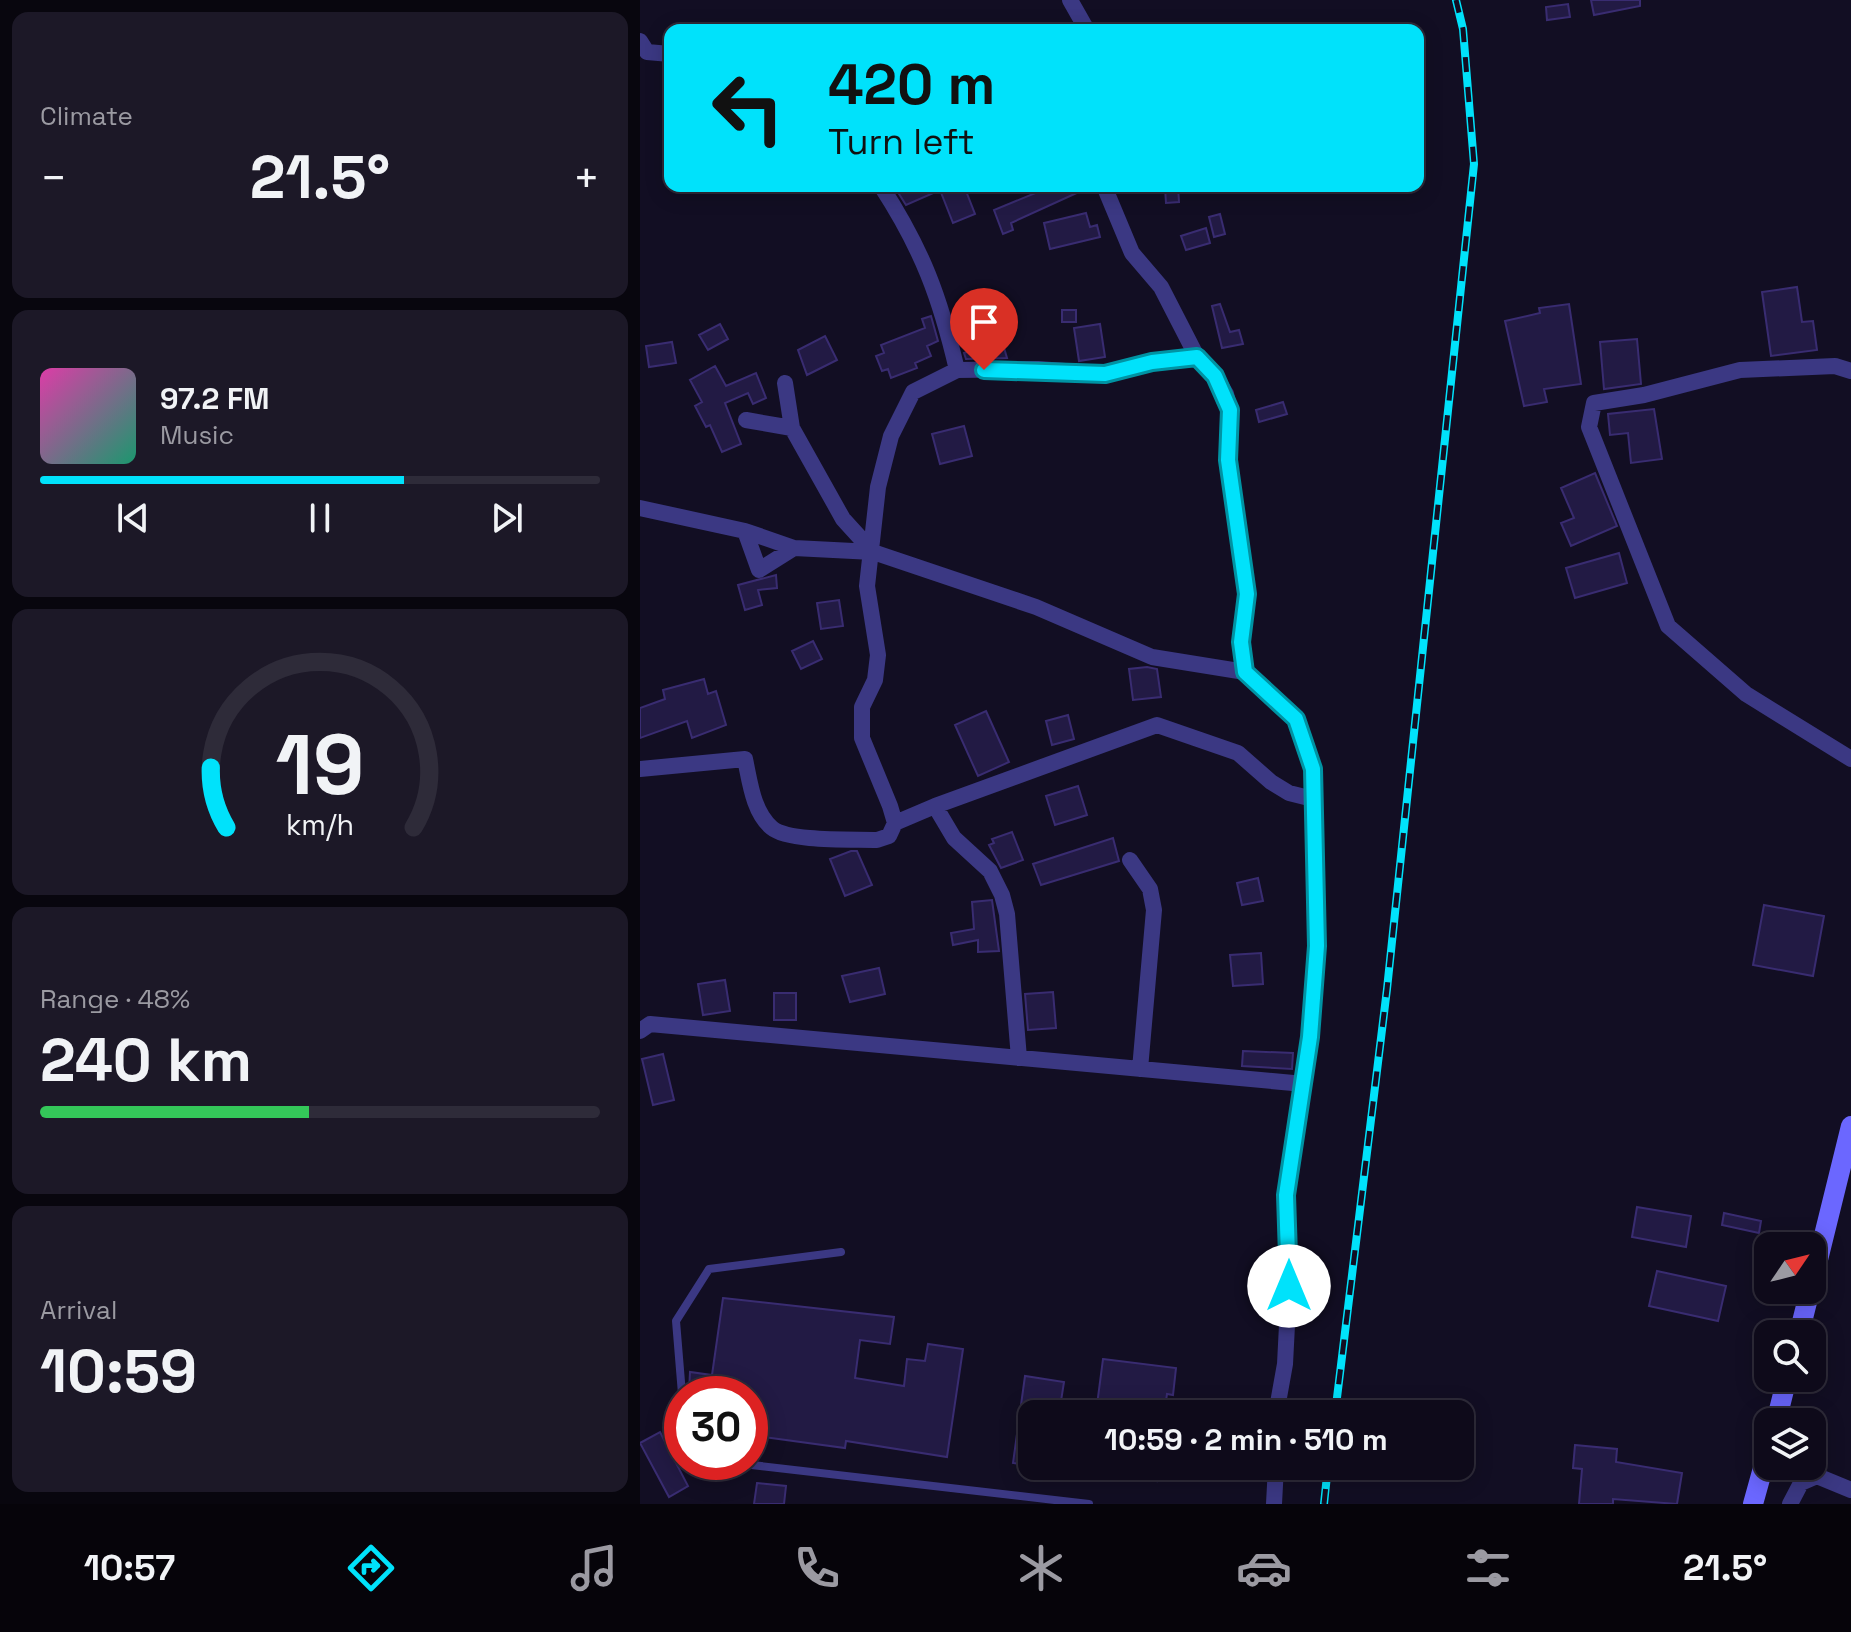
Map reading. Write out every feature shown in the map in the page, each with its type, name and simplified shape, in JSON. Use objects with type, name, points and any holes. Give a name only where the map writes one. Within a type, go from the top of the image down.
[{"type":"main road","points":[[1825,1232],[1851,1126]]},
{"type":"main road","points":[[1756,1502],[1761,1480]]},
{"type":"street","points":[[1070,0],[1084,24]]},
{"type":"street","points":[[640,41],[647,52],[664,53]]},
{"type":"street","points":[[885,192],[912,235],[942,304],[957,370]]},
{"type":"street","points":[[1107,192],[1132,253],[1161,287],[1197,357],[1215,376],[1230,410],[1228,460],[1247,594],[1241,642],[1245,672]]},
{"type":"street","points":[[895,823],[862,738],[862,707],[875,680],[878,655],[867,586],[878,487],[891,436],[913,392],[957,370],[1038,369],[1105,374],[1152,362],[1197,357]]},
{"type":"street","points":[[1851,371],[1835,366],[1740,370],[1644,395],[1594,403],[1589,427],[1668,626],[1746,694],[1851,759]]},
{"type":"street","points":[[785,383],[792,428],[843,519],[873,552]]},
{"type":"street","points":[[746,420],[792,428]]},
{"type":"street","points":[[640,508],[745,531],[794,548],[873,552],[1036,607],[1152,657],[1245,672],[1296,719],[1313,769],[1317,946],[1304,1084],[1286,1195],[1289,1286],[1285,1364],[1279,1400]]},
{"type":"street","points":[[745,531],[759,570],[794,548]]},
{"type":"street","points":[[640,769],[745,759],[754,801],[773,828],[795,835],[877,840],[889,836],[895,823],[935,806],[1157,725],[1238,753],[1271,782],[1289,793],[1313,799]]},
{"type":"street","points":[[935,806],[954,838],[990,871],[1002,895],[1007,914],[1019,1058]]},
{"type":"street","points":[[1130,860],[1146,881],[1154,910],[1140,1069]]},
{"type":"street","points":[[640,1031],[650,1024],[1304,1084]]},
{"type":"street","points":[[1790,1504],[1801,1483],[1817,1476],[1851,1490]]},
{"type":"street","points":[[1274,1504],[1275,1480]]},
{"type":"lane","points":[[681,1376],[676,1321],[709,1269],[841,1252]]},
{"type":"lane","points":[[768,1467],[1089,1504]]},
{"type":"lane","points":[[982,1492],[982,1504]]},
{"type":"building","points":[[1591,0],[1640,0],[1640,6],[1594,15]]},
{"type":"building","points":[[1568,4],[1570,17],[1547,20],[1546,7]]},
{"type":"building","points":[[898,192],[935,192],[906,205]]},
{"type":"building","points":[[941,192],[966,192],[975,214],[953,223]]},
{"type":"building","points":[[1038,192],[1079,192],[1011,223],[1013,230],[1003,234],[994,210]]},
{"type":"building","points":[[1165,192],[1178,192],[1179,202],[1166,203]]},
{"type":"building","points":[[1086,213],[1090,227],[1097,225],[1100,237],[1050,249],[1044,223]]},
{"type":"building","points":[[1220,214],[1225,234],[1214,237],[1209,217]]},
{"type":"building","points":[[1206,228],[1210,243],[1186,250],[1181,236]]},
{"type":"building","points":[[1797,287],[1802,322],[1813,321],[1817,350],[1771,356],[1762,292]]},
{"type":"building","points":[[1220,304],[1230,332],[1239,330],[1243,344],[1222,348],[1212,306]]},
{"type":"building","points":[[1569,304],[1581,384],[1544,389],[1547,402],[1524,406],[1505,321],[1540,313],[1539,308]]},
{"type":"building","points":[[1062,310],[1076,310],[1076,322],[1062,322]]},
{"type":"building","points":[[931,316],[938,341],[927,346],[931,356],[915,363],[917,368],[891,378],[888,369],[882,371],[876,356],[884,353],[881,345],[925,328],[922,319]]},
{"type":"building","points":[[720,324],[728,339],[708,350],[699,335]]},
{"type":"building","points":[[1100,324],[1105,357],[1079,361],[1074,328]]},
{"type":"building","points":[[991,329],[993,336],[1000,334],[1007,358],[966,359],[964,353],[974,350],[969,335]]},
{"type":"building","points":[[825,336],[837,360],[807,375],[798,350]]},
{"type":"building","points":[[1637,339],[1641,384],[1604,389],[1600,342]]},
{"type":"building","points":[[672,342],[676,363],[649,367],[646,346]]},
{"type":"building","points":[[715,366],[726,386],[756,373],[766,398],[753,404],[748,393],[725,403],[741,444],[722,452],[710,425],[706,427],[695,406],[702,402],[690,380]]},
{"type":"building","points":[[1283,402],[1287,414],[1259,422],[1256,410]]},
{"type":"building","points":[[1654,409],[1662,459],[1631,463],[1628,433],[1610,435],[1608,414]]},
{"type":"building","points":[[964,426],[972,456],[940,464],[932,434]]},
{"type":"building","points":[[1595,473],[1617,526],[1571,546],[1561,523],[1574,518],[1561,488]]},
{"type":"building","points":[[1619,553],[1627,583],[1575,598],[1566,568]]},
{"type":"building","points":[[776,575],[777,588],[758,590],[762,605],[745,610],[738,585]]},
{"type":"building","points":[[839,600],[843,626],[821,629],[817,603]]},
{"type":"building","points":[[813,641],[822,659],[801,669],[792,651]]},
{"type":"building","points":[[1129,669],[1157,669],[1161,697],[1133,700]]},
{"type":"building","points":[[704,679],[708,694],[716,691],[726,725],[692,738],[687,721],[640,738],[640,708],[665,699],[663,690]]},
{"type":"building","points":[[986,711],[1009,762],[978,776],[955,725]]},
{"type":"building","points":[[1068,715],[1074,739],[1052,745],[1046,721]]},
{"type":"building","points":[[1078,786],[1087,815],[1055,825],[1046,796]]},
{"type":"building","points":[[1012,832],[1023,860],[1001,868],[989,845],[994,843],[992,839]]},
{"type":"building","points":[[1113,838],[1119,861],[1041,885],[1033,864]]},
{"type":"building","points":[[857,851],[872,885],[845,896],[830,859]]},
{"type":"building","points":[[1258,878],[1263,901],[1242,905],[1237,883]]},
{"type":"building","points":[[992,900],[999,951],[978,952],[978,940],[953,945],[951,933],[974,929],[972,902]]},
{"type":"building","points":[[1764,905],[1824,916],[1813,976],[1753,965]]},
{"type":"building","points":[[1261,953],[1263,984],[1233,986],[1230,955]]},
{"type":"building","points":[[879,968],[885,994],[850,1002],[842,976]]},
{"type":"building","points":[[725,980],[730,1011],[703,1015],[698,984]]},
{"type":"building","points":[[1053,992],[1056,1028],[1028,1030],[1025,994]]},
{"type":"building","points":[[774,993],[796,993],[796,1020],[774,1020]]},
{"type":"building","points":[[1243,1051],[1293,1053],[1292,1069],[1242,1066]]},
{"type":"building","points":[[663,1054],[674,1100],[653,1105],[642,1059]]},
{"type":"building","points":[[1637,1207],[1691,1216],[1686,1247],[1632,1237]]},
{"type":"building","points":[[1724,1213],[1761,1221],[1759,1232],[1722,1225]]},
{"type":"building","points":[[1657,1271],[1726,1286],[1718,1321],[1649,1306]]},
{"type":"building","points":[[723,1298],[894,1317],[890,1344],[860,1340],[855,1378],[904,1386],[907,1359],[925,1361],[928,1344],[963,1349],[947,1457],[846,1441],[845,1448],[768,1437],[768,1376],[690,1376],[690,1372],[712,1375]]},
{"type":"building","points":[[1103,1359],[1176,1368],[1173,1395],[1167,1394],[1166,1400],[1098,1400]]},
{"type":"building","points":[[1025,1376],[1064,1382],[1061,1400],[1022,1400]]},
{"type":"building","points":[[1018,1427],[1018,1464],[1013,1463]]},
{"type":"building","points":[[660,1432],[664,1440],[664,1480],[685,1480],[688,1486],[669,1497],[640,1443]]},
{"type":"building","points":[[1575,1445],[1617,1449],[1616,1462],[1682,1473],[1677,1504],[1613,1499],[1613,1504],[1579,1504],[1582,1469],[1573,1468]]},
{"type":"building","points":[[757,1483],[786,1486],[784,1504],[754,1504]]},
{"type":"railway","points":[[1337,1400],[1387,989],[1474,164],[1463,29],[1456,0]]},
{"type":"railway","points":[[1324,1504],[1327,1480]]},
{"type":"route","points":[[984,370],[1038,369],[1105,374],[1152,362],[1197,357],[1215,376],[1226,394],[1230,410],[1228,460],[1247,594],[1241,642],[1245,672],[1278,698],[1296,719],[1313,769],[1317,946],[1310,1037],[1286,1195],[1289,1286]]}]
